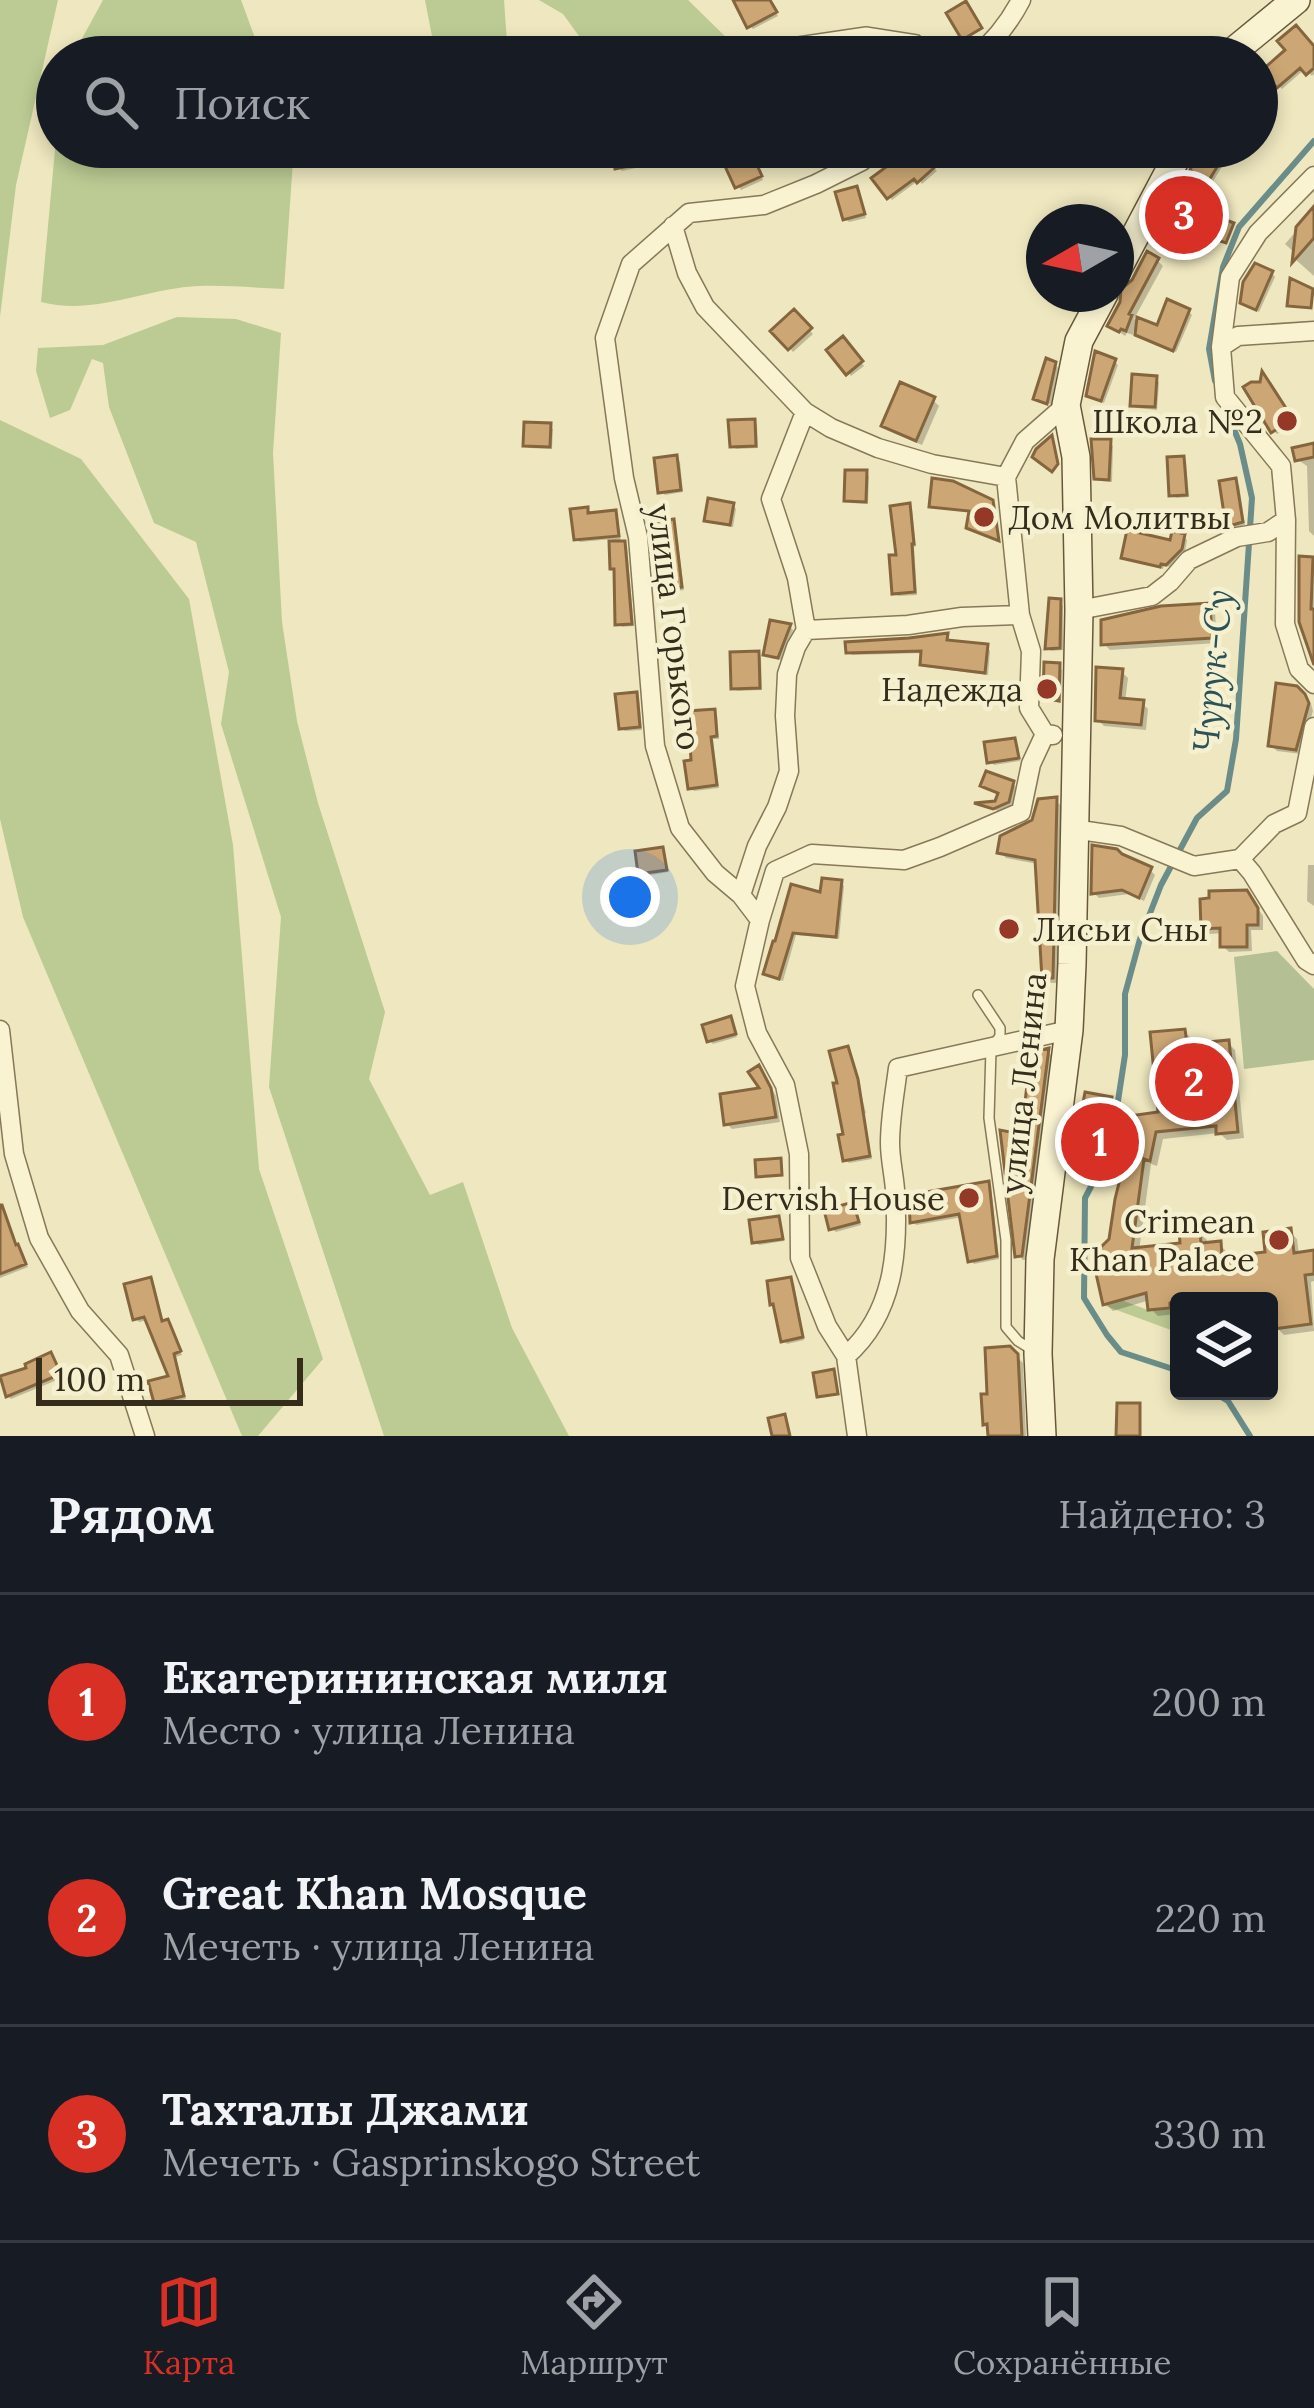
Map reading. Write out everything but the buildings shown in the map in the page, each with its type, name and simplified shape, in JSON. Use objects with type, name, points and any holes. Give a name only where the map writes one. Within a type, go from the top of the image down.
[{"type":"main road","points":[[1256,35],[1296,0]]},
{"type":"main road","points":[[1134,238],[1171,168]]},
{"type":"main road","points":[[1066,405],[1079,341],[1094,312]]},
{"type":"main road","name":"улица Ленина","points":[[1042,1436],[1040,1259],[1069,1030],[1079,610],[1076,457],[1066,405]]},
{"type":"street","points":[[997,36],[1021,0]]},
{"type":"street","points":[[1256,35],[1271,0]]},
{"type":"street","points":[[847,168],[764,205],[689,213],[673,226],[687,273],[705,307],[805,412],[878,448],[932,464],[1006,477]]},
{"type":"street","points":[[1314,176],[1258,233],[1230,277],[1222,347],[1226,397],[1281,466],[1286,520],[1285,624],[1299,668],[1314,684]]},
{"type":"street","name":"улица Горького","points":[[673,226],[631,264],[605,338],[624,478],[638,537],[655,746],[680,828],[760,920]]},
{"type":"street","points":[[1222,347],[1238,336],[1314,332]]},
{"type":"street","points":[[1045,734],[1029,708],[1031,651],[1020,615],[1006,477],[1025,441],[1066,405]]},
{"type":"street","points":[[741,895],[789,771],[788,674],[806,630],[797,578],[771,500],[805,412]]},
{"type":"street","points":[[1079,610],[1152,596],[1189,560],[1237,537],[1268,532],[1286,520]]},
{"type":"street","points":[[806,630],[1020,615]]},
{"type":"street","points":[[1073,829],[1121,836],[1194,866],[1240,859],[1274,824],[1305,813],[1314,727]]},
{"type":"street","points":[[1045,734],[1075,737]]},
{"type":"street","points":[[857,1436],[846,1357],[827,1326],[800,1258],[799,1154],[785,1085],[757,1033],[745,986],[760,920],[775,871],[812,854],[904,860],[1021,812],[1031,764],[1045,734]]},
{"type":"street","points":[[1240,859],[1306,960],[1314,965]]},
{"type":"street","points":[[0,1030],[14,1154],[39,1238],[80,1311],[119,1355],[145,1436]]},
{"type":"street","points":[[846,1357],[861,1343],[884,1305],[896,1255],[890,1145],[898,1068],[1069,1030]]},
{"type":"lane","points":[[839,36],[866,32],[892,36]]},
{"type":"lane","points":[[978,994],[1000,1028],[991,1049],[989,1118],[1006,1240],[1006,1327],[1038,1354]]},
{"type":"lane","points":[[1056,1137],[1116,1161]]},
{"type":"green space","points":[[0,0],[58,0],[50,36],[36,36],[36,97],[16,185],[0,317]]},
{"type":"green space","points":[[103,0],[241,0],[254,36],[83,36]]},
{"type":"green space","points":[[425,0],[504,0],[507,36],[432,36]]},
{"type":"green space","points":[[539,0],[688,0],[725,36],[579,36],[563,14]]},
{"type":"green space","points":[[53,168],[293,168],[284,289],[199,286],[101,304],[41,302]]},
{"type":"green space","points":[[177,317],[236,319],[281,333],[273,453],[282,622],[297,721],[318,803],[385,1012],[369,1079],[430,1195],[463,1182],[512,1328],[569,1436],[384,1436],[269,1087],[281,917],[221,724],[229,672],[196,542],[154,523],[109,407],[103,363],[92,359],[70,410],[50,418],[36,371],[38,348],[103,345]]},
{"type":"green space","points":[[0,420],[81,459],[189,599],[233,845],[259,1169],[323,1359],[258,1436],[242,1436],[23,917],[0,819]]},
{"type":"green space","points":[[1277,951],[1314,989],[1314,1060],[1244,1069],[1234,957]]},
{"type":"green space","points":[[1121,1300],[1148,1310],[1170,1308],[1170,1330],[1103,1305]]},
{"type":"waterway","name":"Чурук-Су","points":[[1215,381],[1209,349],[1223,267],[1239,227],[1314,141]]},
{"type":"waterway","name":"Чурук-Су","points":[[1170,1368],[1121,1352],[1084,1298],[1085,1198],[1104,1162],[1114,1127],[1125,1055],[1125,994],[1140,939],[1161,885],[1197,818],[1227,791],[1236,739],[1252,498],[1240,444],[1226,410]]},
{"type":"waterway","name":"Чурук-Су","points":[[1226,1400],[1250,1436]]},
{"type":"place","name":"Тахталы Джами","points":[[1184,215]]},
{"type":"place","name":"Школа №2","points":[[1287,421]]},
{"type":"place","name":"Дом Молитвы","points":[[984,517]]},
{"type":"place","name":"Надежда","points":[[1047,689]]},
{"type":"place","name":"Лисьи Сны","points":[[1009,929]]},
{"type":"place","name":"Great Khan Mosque","points":[[1194,1082]]},
{"type":"place","name":"Екатерининская миля","points":[[1100,1142]]},
{"type":"place","name":"Dervish House","points":[[969,1198]]},
{"type":"place","name":"Crimean Khan Palace","points":[[1279,1240]]}]
